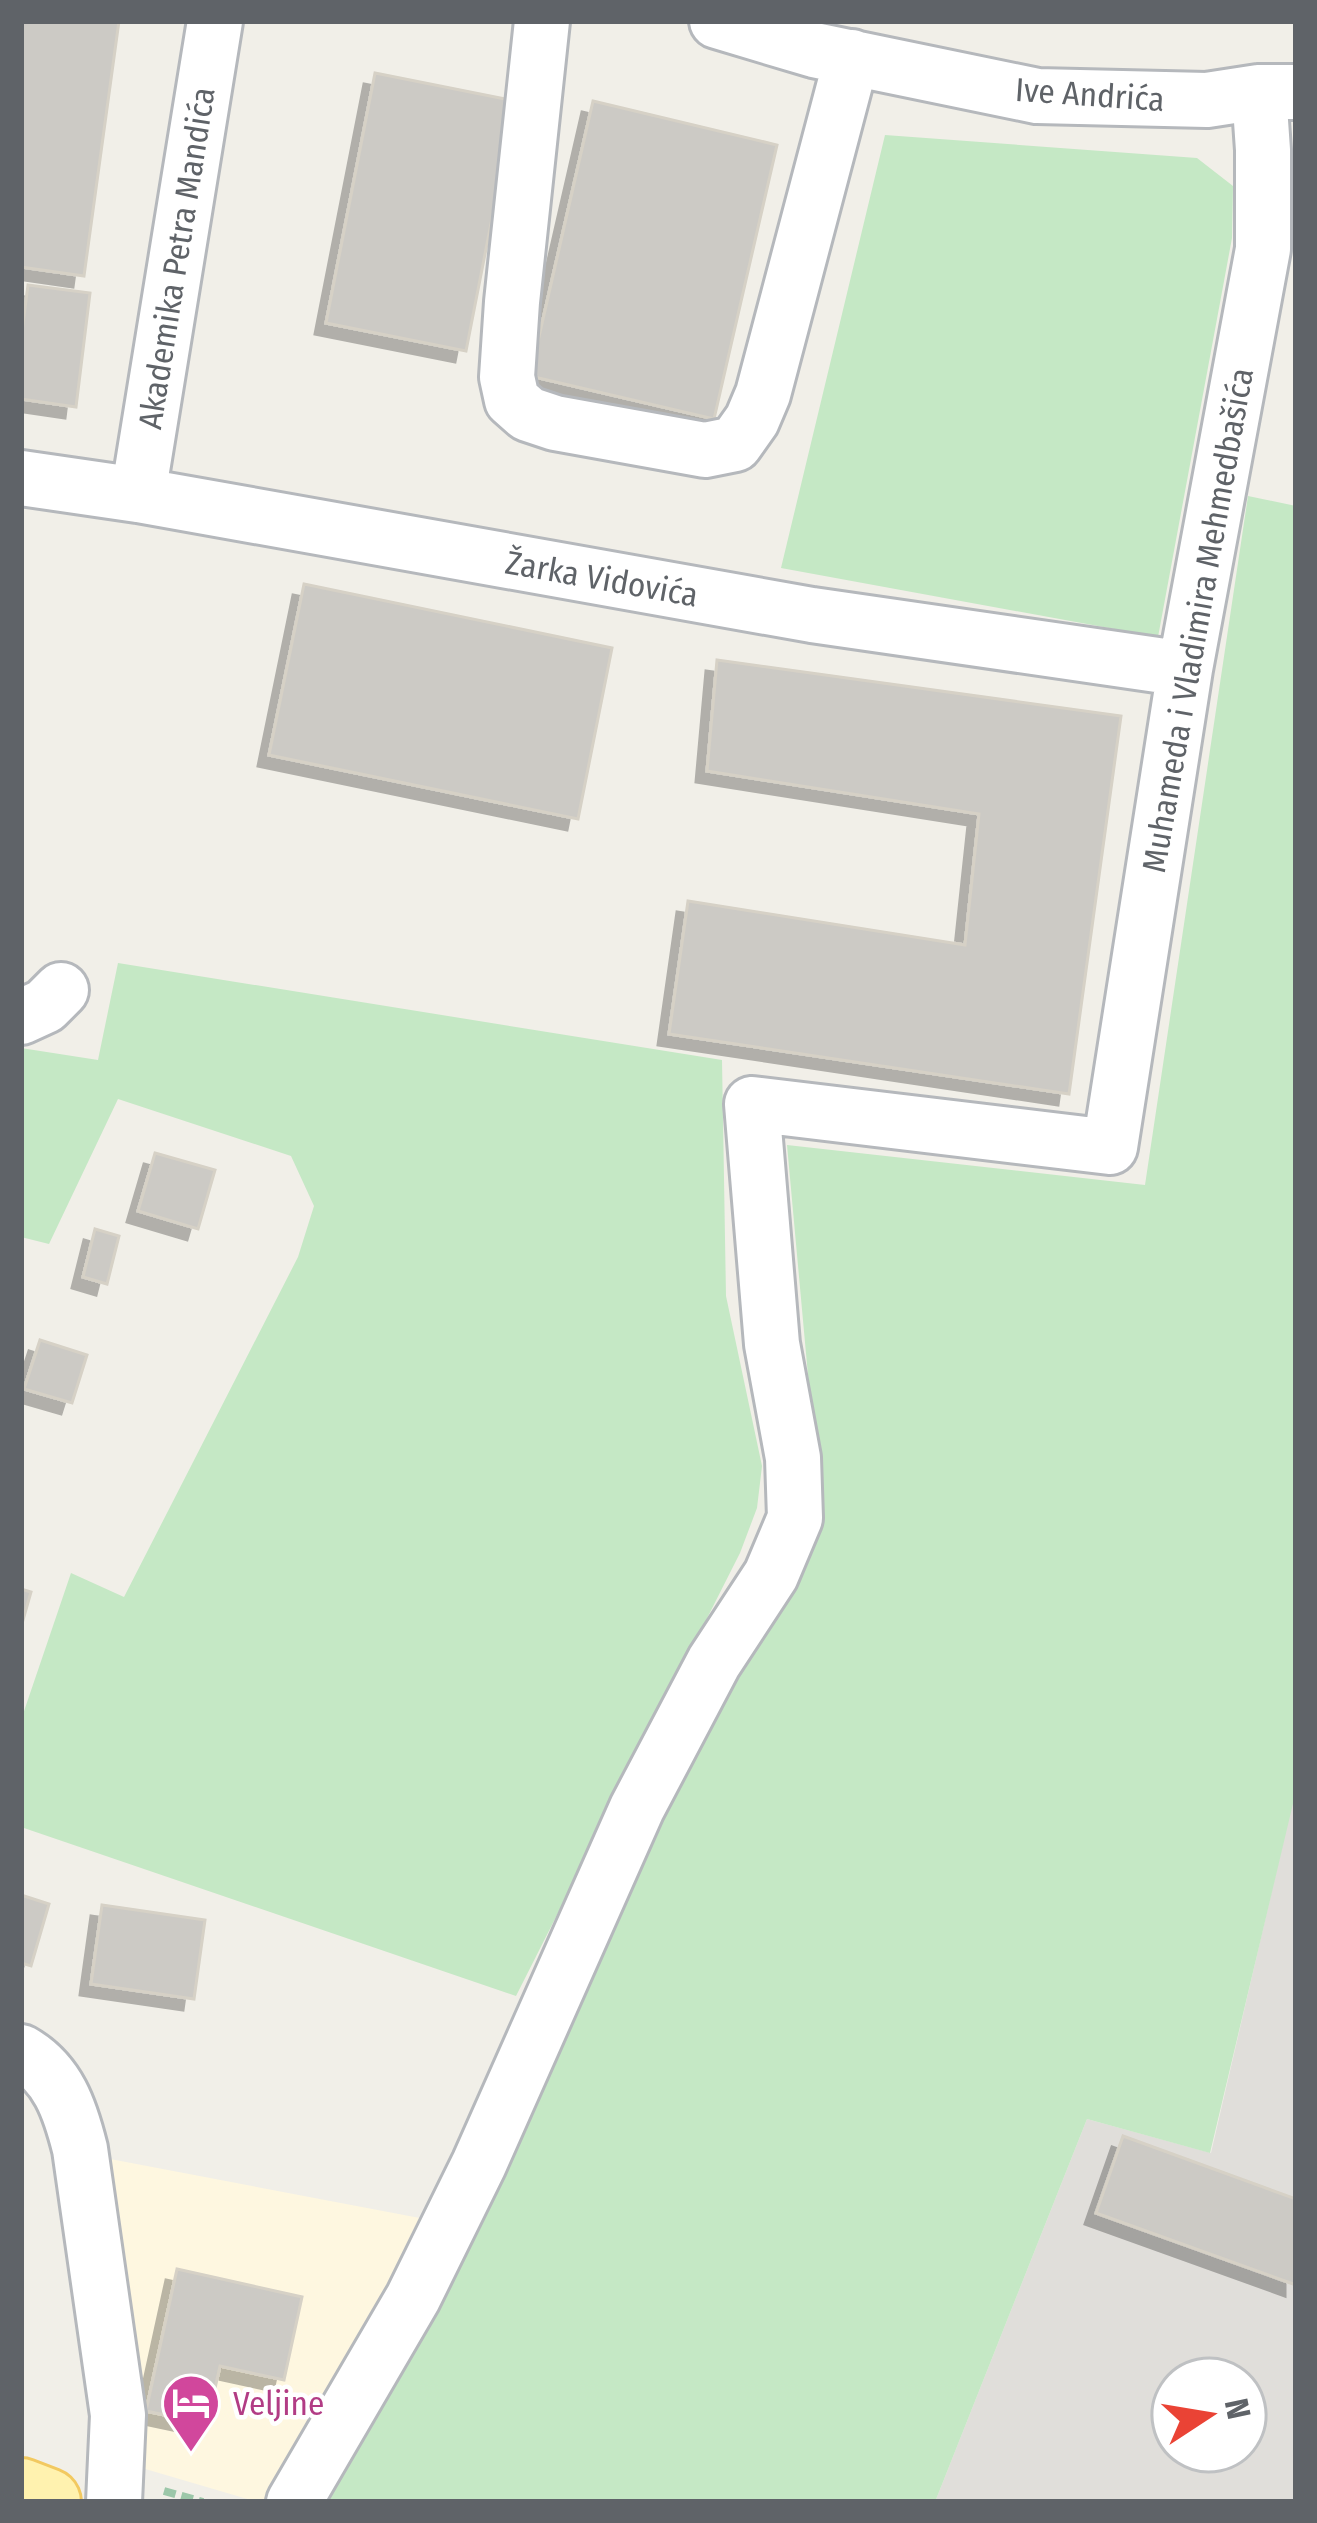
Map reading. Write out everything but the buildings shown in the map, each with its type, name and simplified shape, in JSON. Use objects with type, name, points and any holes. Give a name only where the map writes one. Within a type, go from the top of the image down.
[{"type":"main road","points":[[21,2492],[46,2502]]},
{"type":"street","name":"Akademika Petra Mandića","points":[[138,495],[215,21]]},
{"type":"street","points":[[542,21],[512,302],[507,377],[512,400],[528,414],[555,423],[706,450],[735,444],[764,394],[829,42],[717,21]]},
{"type":"street","name":"Ive Andrića","points":[[829,42],[1037,96],[1207,100],[1277,92]]},
{"type":"street","name":"Muhameda i Vladimira Mehmedbašića","points":[[294,2502],[413,2298],[637,1808],[714,1662],[771,1575],[794,1518],[793,1458],[772,1344],[752,1105],[1111,1147],[1185,669],[1263,249],[1263,150],[1277,92]]},
{"type":"street","name":"Žarka Vidovića","points":[[21,478],[812,615],[1185,669]]},
{"type":"street","points":[[21,2052],[40,2063],[58,2086],[80,2149],[118,2415],[114,2502]]},
{"type":"shaded area","points":[[1295,1791],[1296,2502],[935,2502],[1087,2119],[1211,2153]]},
{"type":"shaded area","points":[[105,2158],[425,2219],[385,2304],[271,2502],[142,2468]]},
{"type":"green space","points":[[885,135],[1197,158],[1233,186],[1232,238],[1158,637],[781,568]]},
{"type":"green space","points":[[1248,496],[1296,506],[1296,1791],[1210,2153],[1087,2119],[935,2502],[323,2502],[814,1441],[787,1145],[1145,1185]]},
{"type":"green space","points":[[118,963],[722,1060],[726,1296],[762,1466],[757,1508],[740,1553],[516,1996],[21,1827],[21,1720],[71,1573],[124,1597],[298,1257],[314,1206],[291,1156],[118,1099],[49,1244],[21,1237],[21,1048],[98,1060]]},
{"type":"place","name":"Veljine","points":[[191,2454]]}]
